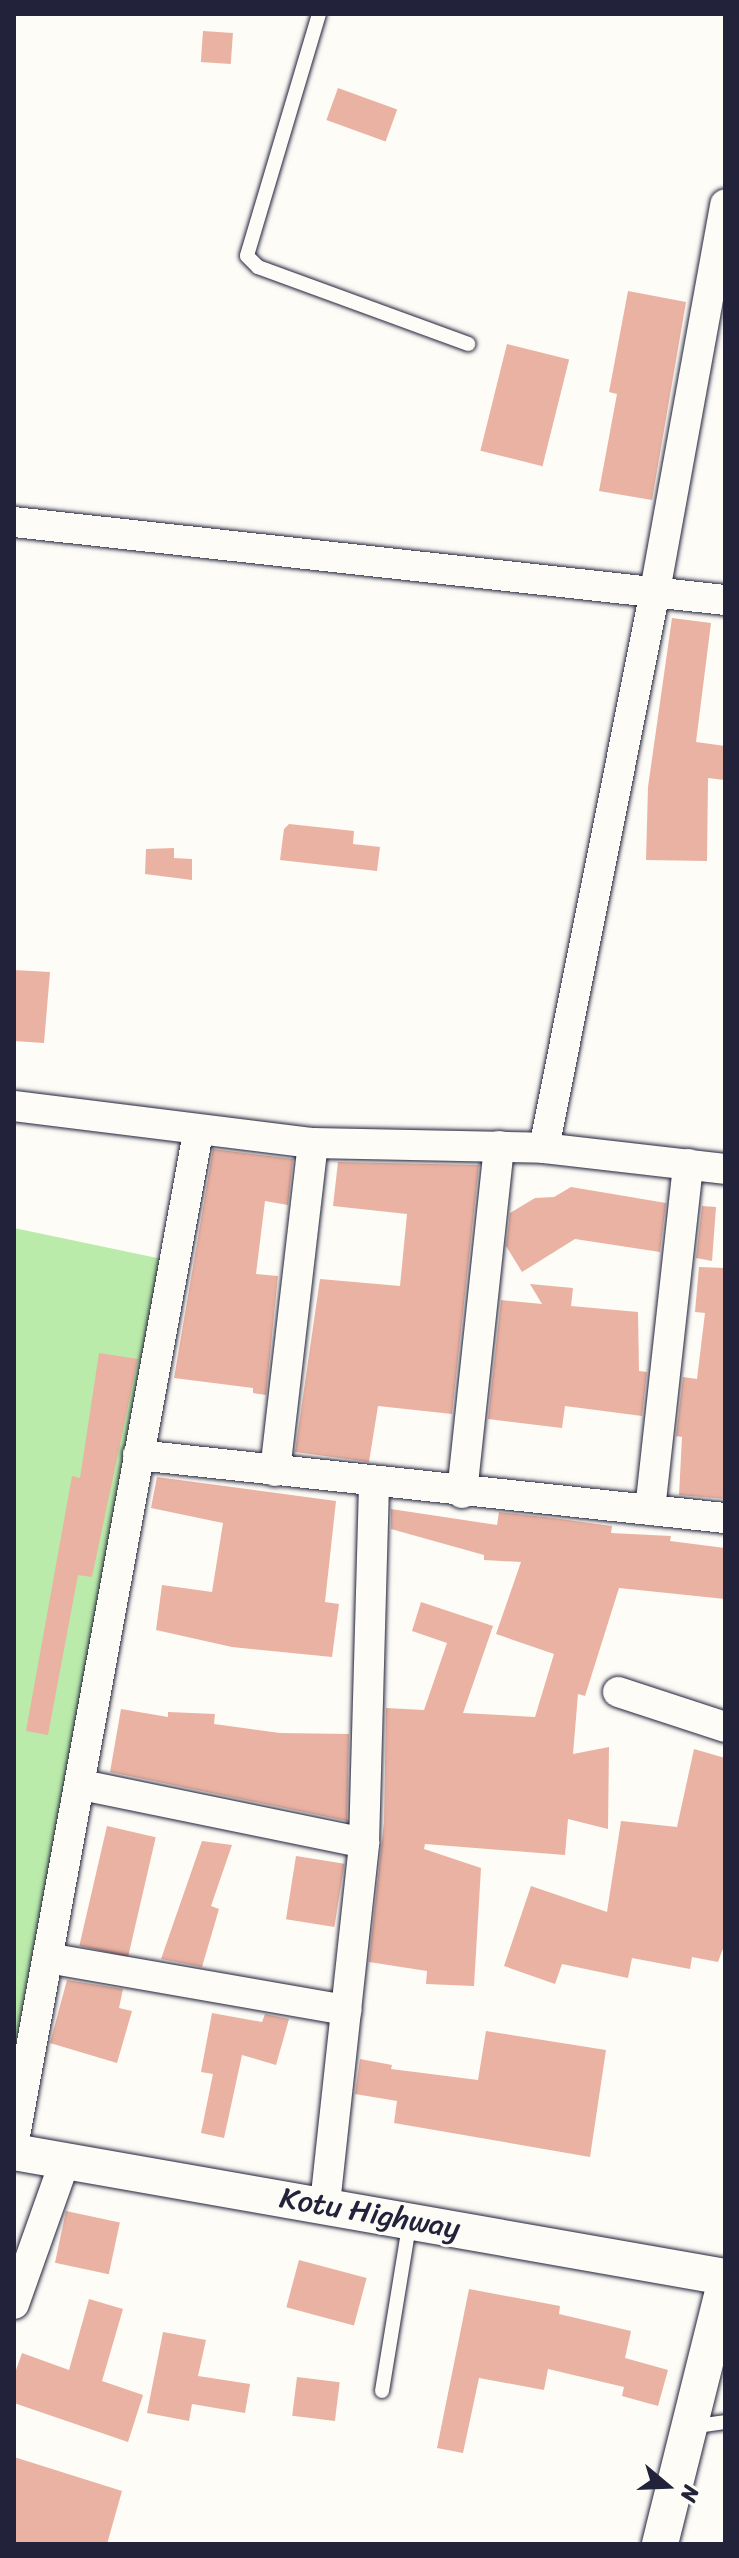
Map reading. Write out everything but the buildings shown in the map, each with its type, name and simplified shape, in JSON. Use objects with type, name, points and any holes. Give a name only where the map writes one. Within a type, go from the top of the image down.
[{"type":"street","points":[[544,1148],[655,591],[725,204]]},
{"type":"street","points":[[14,522],[725,600]]},
{"type":"street","points":[[14,1106],[198,1133],[313,1143],[544,1148],[725,1169]]},
{"type":"street","points":[[14,2141],[82,1785],[138,1455],[198,1133]]},
{"type":"street","points":[[275,1471],[313,1143]]},
{"type":"street","points":[[462,1493],[499,1146]]},
{"type":"street","points":[[650,1510],[688,1164]]},
{"type":"street","points":[[138,1455],[462,1493],[725,1518]]},
{"type":"street","points":[[325,2204],[364,1843],[374,1481]]},
{"type":"street","points":[[618,1692],[725,1727]]},
{"type":"street","points":[[82,1785],[364,1843]]},
{"type":"street","points":[[48,1958],[346,2010]]},
{"type":"street","name":"Kotu Highway","points":[[14,2152],[325,2204],[725,2280]]},
{"type":"street","points":[[14,2304],[65,2161]]},
{"type":"street","points":[[660,2544],[725,2280]]},
{"type":"lane","points":[[319,14],[247,256],[258,267],[468,344]]},
{"type":"lane","points":[[382,2391],[410,2220]]},
{"type":"lane","points":[[689,2427],[725,2422]]},
{"type":"green space","points":[[14,1228],[162,1259],[14,2055]]}]
